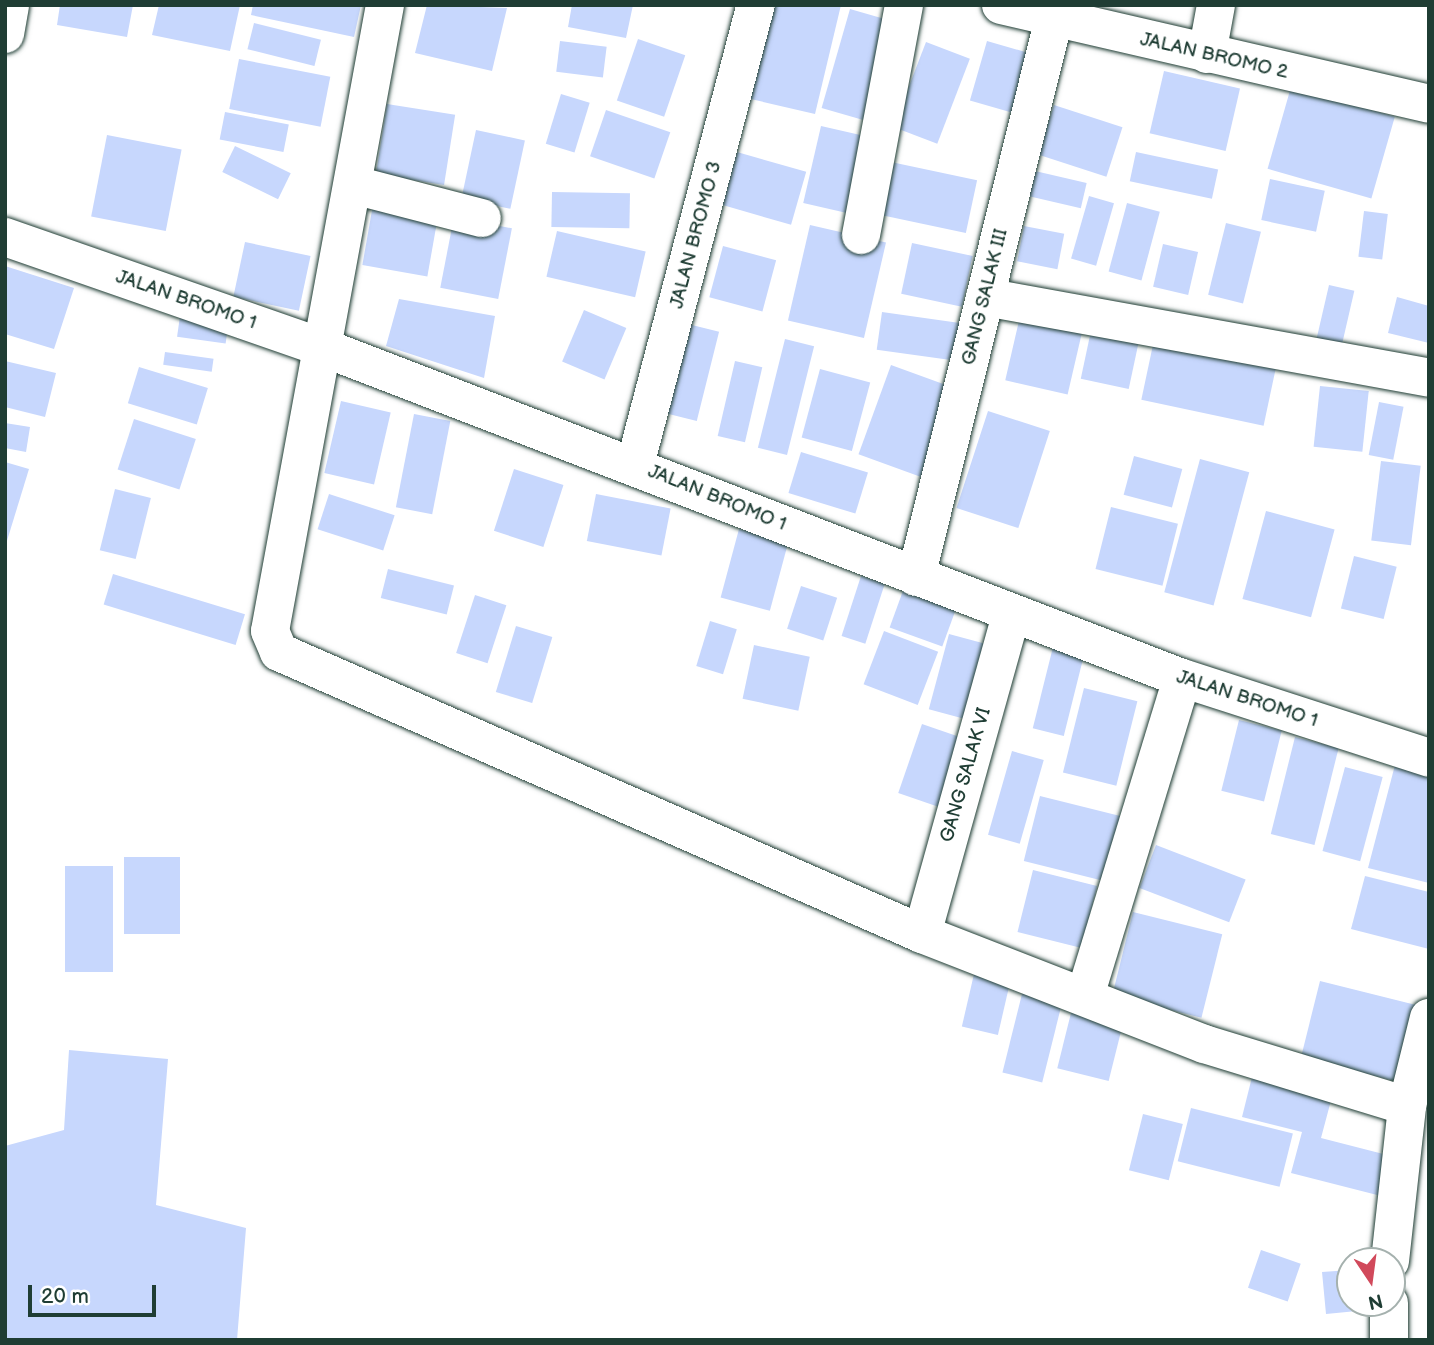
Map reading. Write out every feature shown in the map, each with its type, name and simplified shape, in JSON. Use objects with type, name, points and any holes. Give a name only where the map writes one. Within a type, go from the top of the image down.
[{"type":"street","points":[[5,34],[10,5]]},
{"type":"street","points":[[385,5],[327,349],[270,631],[279,652],[922,934],[1204,1044],[1407,1106]]},
{"type":"street","name":"JALAN BROMO 3","points":[[635,465],[756,5]]},
{"type":"street","points":[[861,235],[904,5]]},
{"type":"street","name":"JALAN BROMO 2","points":[[1000,5],[1429,104]]},
{"type":"street","points":[[1208,54],[1216,5]]},
{"type":"street","name":"GANG SALAK III","points":[[916,577],[1054,18]]},
{"type":"street","points":[[354,185],[482,218]]},
{"type":"street","name":"JALAN BROMO 1","points":[[5,237],[327,349],[635,465],[1011,615],[1182,678],[1429,758]]},
{"type":"street","points":[[985,297],[1429,378]]},
{"type":"street","name":"GANG SALAK VI","points":[[922,934],[1011,615]]},
{"type":"street","points":[[1085,996],[1182,678]]},
{"type":"street","points":[[1392,1247],[1407,1106],[1429,1018]]},
{"type":"street","points":[[1389,1340],[1390,1317]]},
{"type":"building","points":[[60,5],[133,5],[127,37],[57,25]]},
{"type":"building","points":[[159,5],[240,5],[230,51],[152,35]]},
{"type":"building","points":[[253,5],[361,5],[354,37],[251,15]]},
{"type":"building","points":[[427,5],[507,8],[492,71],[415,53]]},
{"type":"building","points":[[572,5],[633,5],[626,38],[568,27]]},
{"type":"building","points":[[764,5],[841,5],[815,114],[742,97]]},
{"type":"building","points":[[850,9],[894,22],[866,121],[822,108]]},
{"type":"building","points":[[254,23],[321,40],[314,66],[247,49]]},
{"type":"building","points":[[638,39],[685,55],[664,117],[617,100]]},
{"type":"building","points":[[560,41],[607,47],[603,77],[556,72]]},
{"type":"building","points":[[987,41],[1032,54],[1015,114],[970,101]]},
{"type":"building","points":[[926,42],[970,59],[937,144],[893,127]]},
{"type":"building","points":[[239,59],[330,77],[321,127],[229,109]]},
{"type":"building","points":[[1164,71],[1240,89],[1226,151],[1150,133]]},
{"type":"building","points":[[1291,87],[1395,117],[1371,198],[1268,169]]},
{"type":"building","points":[[561,94],[590,103],[574,152],[546,144]]},
{"type":"building","points":[[387,104],[455,115],[444,185],[376,174]]},
{"type":"building","points":[[1054,105],[1122,127],[1106,177],[1038,154]]},
{"type":"building","points":[[606,110],[670,132],[654,178],[590,156]]},
{"type":"building","points":[[225,112],[289,124],[283,152],[220,139]]},
{"type":"building","points":[[821,126],[875,138],[857,215],[803,203]]},
{"type":"building","points":[[476,130],[525,140],[510,209],[461,198]]},
{"type":"building","points":[[107,135],[182,150],[166,231],[91,216]]},
{"type":"building","points":[[235,146],[291,173],[278,199],[222,172]]},
{"type":"building","points":[[737,152],[806,172],[791,225],[722,205]]},
{"type":"building","points":[[1136,152],[1218,169],[1212,199],[1130,181]]},
{"type":"building","points":[[891,162],[977,180],[966,233],[880,215]]},
{"type":"building","points":[[1035,171],[1087,183],[1081,208],[1029,196]]},
{"type":"building","points":[[1270,179],[1325,191],[1316,232],[1261,220]]},
{"type":"building","points":[[552,192],[630,193],[629,228],[551,227]]},
{"type":"building","points":[[1089,196],[1114,203],[1096,266],[1071,258]]},
{"type":"building","points":[[374,199],[439,210],[427,276],[362,265]]},
{"type":"building","points":[[1127,203],[1160,212],[1141,280],[1109,272]]},
{"type":"building","points":[[1364,211],[1388,214],[1382,260],[1358,257]]},
{"type":"building","points":[[454,217],[512,228],[498,299],[440,288]]},
{"type":"building","points":[[1226,223],[1261,232],[1243,304],[1208,295]]},
{"type":"building","points":[[810,225],[886,243],[864,338],[788,320]]},
{"type":"building","points":[[1024,226],[1064,234],[1057,269],[1017,261]]},
{"type":"building","points":[[557,231],[646,251],[635,297],[546,277]]},
{"type":"building","points":[[245,242],[311,256],[299,311],[233,297]]},
{"type":"building","points":[[912,243],[973,256],[962,307],[901,294]]},
{"type":"building","points":[[1163,244],[1198,252],[1188,295],[1153,287]]},
{"type":"building","points":[[723,246],[776,260],[762,311],[709,297]]},
{"type":"building","points":[[5,266],[74,288],[54,349],[5,334]]},
{"type":"building","points":[[1329,285],[1354,291],[1340,354],[1314,348]]},
{"type":"building","points":[[1397,297],[1429,306],[1429,343],[1388,333]]},
{"type":"building","points":[[399,299],[495,316],[484,378],[386,346]]},
{"type":"building","points":[[584,310],[626,328],[604,380],[562,362]]},
{"type":"building","points":[[882,312],[963,323],[958,361],[877,350]]},
{"type":"building","points":[[1021,312],[1083,326],[1068,395],[1005,380]]},
{"type":"building","points":[[180,316],[229,323],[226,344],[177,337]]},
{"type":"building","points":[[688,324],[719,332],[697,421],[666,413]]},
{"type":"building","points":[[1092,326],[1140,336],[1129,389],[1081,379]]},
{"type":"building","points":[[785,339],[814,346],[787,455],[758,448]]},
{"type":"building","points":[[1154,340],[1276,366],[1264,426],[1141,400]]},
{"type":"building","points":[[165,352],[214,359],[212,372],[163,365]]},
{"type":"building","points":[[5,361],[56,373],[45,417],[5,407]]},
{"type":"building","points":[[735,361],[762,367],[745,442],[718,436]]},
{"type":"building","points":[[891,365],[958,389],[925,479],[859,454]]},
{"type":"building","points":[[139,367],[208,388],[197,424],[128,403]]},
{"type":"building","points":[[820,369],[870,382],[852,451],[802,438]]},
{"type":"building","points":[[1320,386],[1369,391],[1362,452],[1314,447]]},
{"type":"building","points":[[341,401],[391,412],[374,485],[324,473]]},
{"type":"building","points":[[1379,402],[1404,407],[1393,460],[1369,455]]},
{"type":"building","points":[[988,411],[1050,431],[1018,528],[956,508]]},
{"type":"building","points":[[414,414],[450,421],[432,514],[396,507]]},
{"type":"building","points":[[134,419],[196,439],[179,489],[118,469]]},
{"type":"building","points":[[5,423],[30,427],[26,452],[5,448]]},
{"type":"building","points":[[801,452],[868,472],[855,514],[788,493]]},
{"type":"building","points":[[1134,456],[1182,469],[1172,508],[1124,495]]},
{"type":"building","points":[[1200,459],[1249,472],[1214,605],[1164,592]]},
{"type":"building","points":[[1381,461],[1421,466],[1411,545],[1371,540]]},
{"type":"building","points":[[5,462],[29,469],[6,544],[5,544]]},
{"type":"building","points":[[514,469],[563,485],[543,547],[494,531]]},
{"type":"building","points":[[115,489],[151,498],[136,559],[100,550]]},
{"type":"building","points":[[329,494],[395,515],[383,551],[318,529]]},
{"type":"building","points":[[596,494],[671,509],[661,556],[587,541]]},
{"type":"building","points":[[1111,507],[1178,524],[1162,586],[1096,569]]},
{"type":"building","points":[[1266,511],[1335,529],[1311,617],[1242,599]]},
{"type":"building","points":[[739,529],[788,542],[770,611],[721,598]]},
{"type":"building","points":[[1354,556],[1397,567],[1384,619],[1341,608]]},
{"type":"building","points":[[388,569],[454,585],[447,615],[381,598]]},
{"type":"building","points":[[113,574],[245,614],[236,645],[104,605]]},
{"type":"building","points":[[861,576],[885,584],[865,644],[842,636]]},
{"type":"building","points":[[801,586],[837,598],[823,641],[787,629]]},
{"type":"building","points":[[904,588],[957,607],[942,647],[890,627]]},
{"type":"building","points":[[475,595],[506,605],[488,663],[456,653]]},
{"type":"building","points":[[710,621],[737,629],[723,674],[696,666]]},
{"type":"building","points":[[516,626],[552,637],[532,703],[496,692]]},
{"type":"building","points":[[884,631],[938,652],[918,705],[864,684]]},
{"type":"building","points":[[949,634],[995,646],[975,722],[929,709]]},
{"type":"building","points":[[1055,639],[1086,647],[1064,736],[1033,728]]},
{"type":"building","points":[[754,645],[810,657],[798,711],[743,699]]},
{"type":"building","points":[[1084,688],[1137,701],[1116,786],[1063,772]]},
{"type":"building","points":[[1239,720],[1282,731],[1264,801],[1221,791]]},
{"type":"building","points":[[922,724],[972,741],[948,810],[898,793]]},
{"type":"building","points":[[1295,737],[1339,748],[1314,845],[1271,834]]},
{"type":"building","points":[[1012,751],[1044,760],[1020,844],[988,835]]},
{"type":"building","points":[[1395,765],[1429,773],[1429,883],[1368,868]]},
{"type":"building","points":[[1345,767],[1383,777],[1360,861],[1322,851]]},
{"type":"building","points":[[1040,796],[1131,819],[1115,884],[1024,861]]},
{"type":"building","points":[[1156,845],[1246,879],[1229,922],[1140,888]]},
{"type":"building","points":[[124,857],[180,857],[180,934],[124,934]]},
{"type":"building","points":[[65,866],[113,866],[113,972],[65,972]]},
{"type":"building","points":[[1033,870],[1097,886],[1082,948],[1018,932]]},
{"type":"building","points":[[1365,876],[1429,892],[1429,949],[1351,929]]},
{"type":"building","points":[[1133,912],[1222,934],[1201,1018],[1112,995]]},
{"type":"building","points":[[974,974],[1010,982],[998,1035],[962,1027]]},
{"type":"building","points":[[1320,981],[1417,1005],[1398,1082],[1301,1058]]},
{"type":"building","points":[[1023,990],[1063,1000],[1042,1082],[1002,1072]]},
{"type":"building","points":[[1072,1009],[1123,1022],[1109,1081],[1057,1068]]},
{"type":"building","points":[[69,1050],[168,1059],[156,1205],[246,1228],[237,1340],[5,1340],[5,1146],[64,1130]]},
{"type":"building","points":[[1253,1073],[1333,1093],[1321,1138],[1395,1157],[1385,1197],[1291,1173],[1302,1132],[1242,1117]]},
{"type":"building","points":[[1191,1108],[1293,1133],[1280,1187],[1178,1161]]},
{"type":"building","points":[[1143,1114],[1183,1124],[1169,1180],[1129,1170]]},
{"type":"building","points":[[1261,1250],[1301,1264],[1288,1301],[1248,1288]]},
{"type":"building","points":[[1336,1271],[1336,1313],[1326,1314],[1322,1272]]}]
